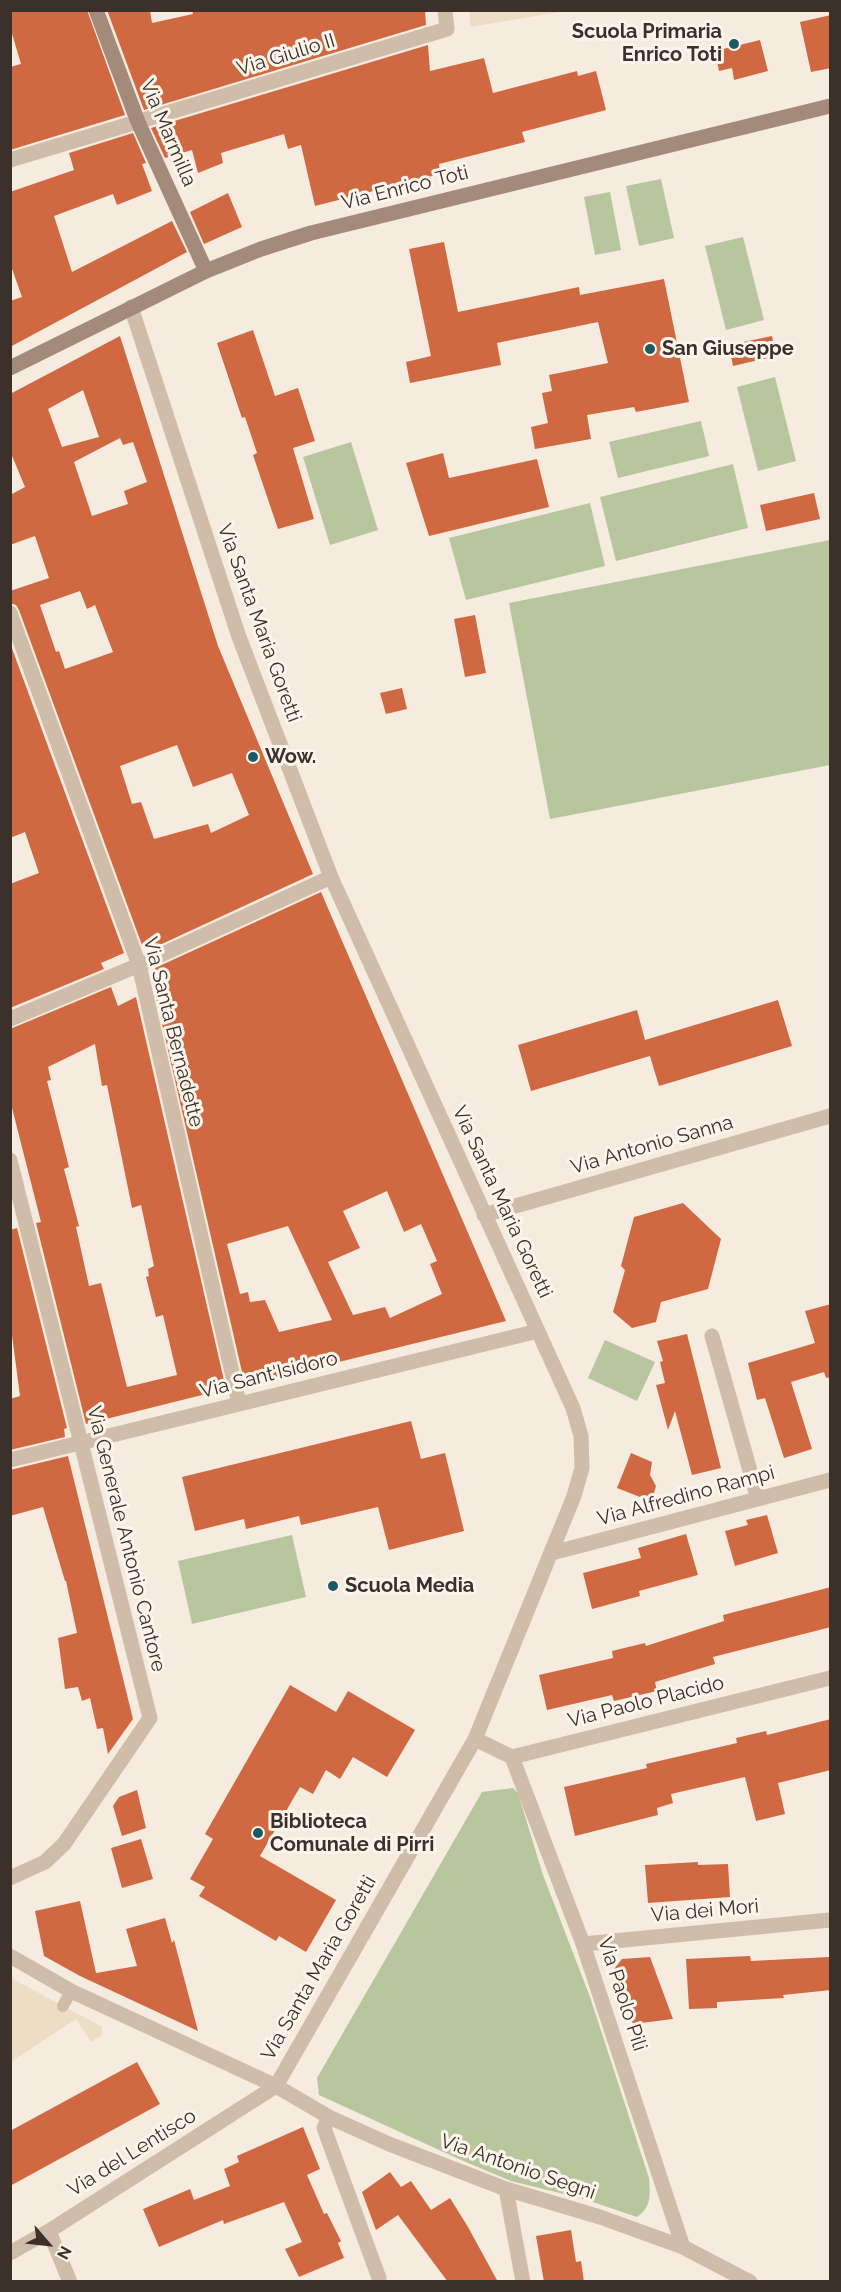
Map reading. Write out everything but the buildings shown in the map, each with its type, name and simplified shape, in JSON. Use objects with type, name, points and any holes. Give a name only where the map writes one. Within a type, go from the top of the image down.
[{"type":"street","name":"Via Marmilla","points":[[96,10],[138,122],[206,271]]},
{"type":"street","name":"Via Giulio II","points":[[10,160],[447,29],[445,10]]},
{"type":"street","name":"Via Enrico Toti","points":[[10,368],[206,271],[261,249],[311,233],[831,106]]},
{"type":"street","name":"Via Santa Maria Goretti","points":[[131,307],[238,636],[331,877],[573,1408],[581,1436],[582,1468],[574,1496],[475,1739],[276,2086]]},
{"type":"street","name":"Via Santa Bernadette","points":[[10,613],[139,965],[239,1403]]},
{"type":"street","points":[[10,1019],[139,965],[331,877]]},
{"type":"street","name":"Via Antonio Sanna","points":[[484,1215],[831,1116]]},
{"type":"street","name":"Via Generale Antonio Cantore","points":[[10,1160],[17,1215],[80,1443],[150,1718],[64,1844],[45,1862],[10,1878]]},
{"type":"street","name":"Via Sant'Isidoro","points":[[10,1460],[538,1331]]},
{"type":"street","points":[[712,1336],[758,1499]]},
{"type":"street","name":"Via Alfredino Rampi","points":[[552,1553],[831,1480]]},
{"type":"street","name":"Via Paolo Placido","points":[[512,1757],[831,1678]]},
{"type":"street","points":[[475,1739],[512,1757]]},
{"type":"street","name":"Via Paolo Pili","points":[[512,1757],[584,1944],[682,2247]]},
{"type":"street","name":"Via dei Mori","points":[[584,1944],[831,1920]]},
{"type":"street","name":"Via Antonio Segni","points":[[10,1956],[71,1990],[276,2086],[329,2117],[390,2144],[506,2189],[600,2217],[682,2247],[750,2282]]},
{"type":"street","name":"Via del Lentisco","points":[[10,2253],[49,2231],[276,2086]]},
{"type":"street","points":[[329,2117],[324,2128],[379,2278]]},
{"type":"street","points":[[506,2189],[523,2282]]},
{"type":"street","points":[[49,2231],[70,2282]]},
{"type":"lane","points":[[63,2006],[71,1990]]},
{"type":"green space","points":[[661,179],[674,238],[639,246],[626,186]]},
{"type":"green space","points":[[610,192],[621,250],[595,255],[584,197]]},
{"type":"green space","points":[[743,237],[764,320],[726,330],[705,246]]},
{"type":"green space","points":[[775,377],[796,461],[758,471],[737,387]]},
{"type":"green space","points":[[701,421],[709,456],[618,478],[609,442]]},
{"type":"green space","points":[[351,442],[378,530],[330,545],[303,457]]},
{"type":"green space","points":[[733,464],[748,528],[616,561],[600,497]]},
{"type":"green space","points":[[590,503],[605,566],[466,600],[449,538]]},
{"type":"green space","points":[[830,540],[830,765],[550,819],[509,603]]},
{"type":"green space","points":[[605,1340],[655,1362],[637,1401],[588,1378]]},
{"type":"green space","points":[[292,1535],[306,1597],[192,1624],[178,1561]]},
{"type":"green space","points":[[513,1788],[518,1793],[543,1875],[590,1997],[649,2178],[648,2204],[637,2217],[584,2199],[511,2181],[319,2095],[317,2078],[482,1792]]},
{"type":"shaded area","points":[[470,10],[565,10],[565,11],[470,27]]},
{"type":"shaded area","points":[[11,1978],[102,2027],[102,2035],[91,2042],[76,2019],[11,2062]]},
{"type":"place","name":"Scuola Primaria Enrico Toti","points":[[734,44]]},
{"type":"place","name":"San Giuseppe","points":[[650,349]]},
{"type":"place","name":"Wow.","points":[[253,757]]},
{"type":"place","name":"Scuola Media","points":[[333,1586]]},
{"type":"place","name":"Biblioteca Comunale di Pirri","points":[[258,1833]]}]
